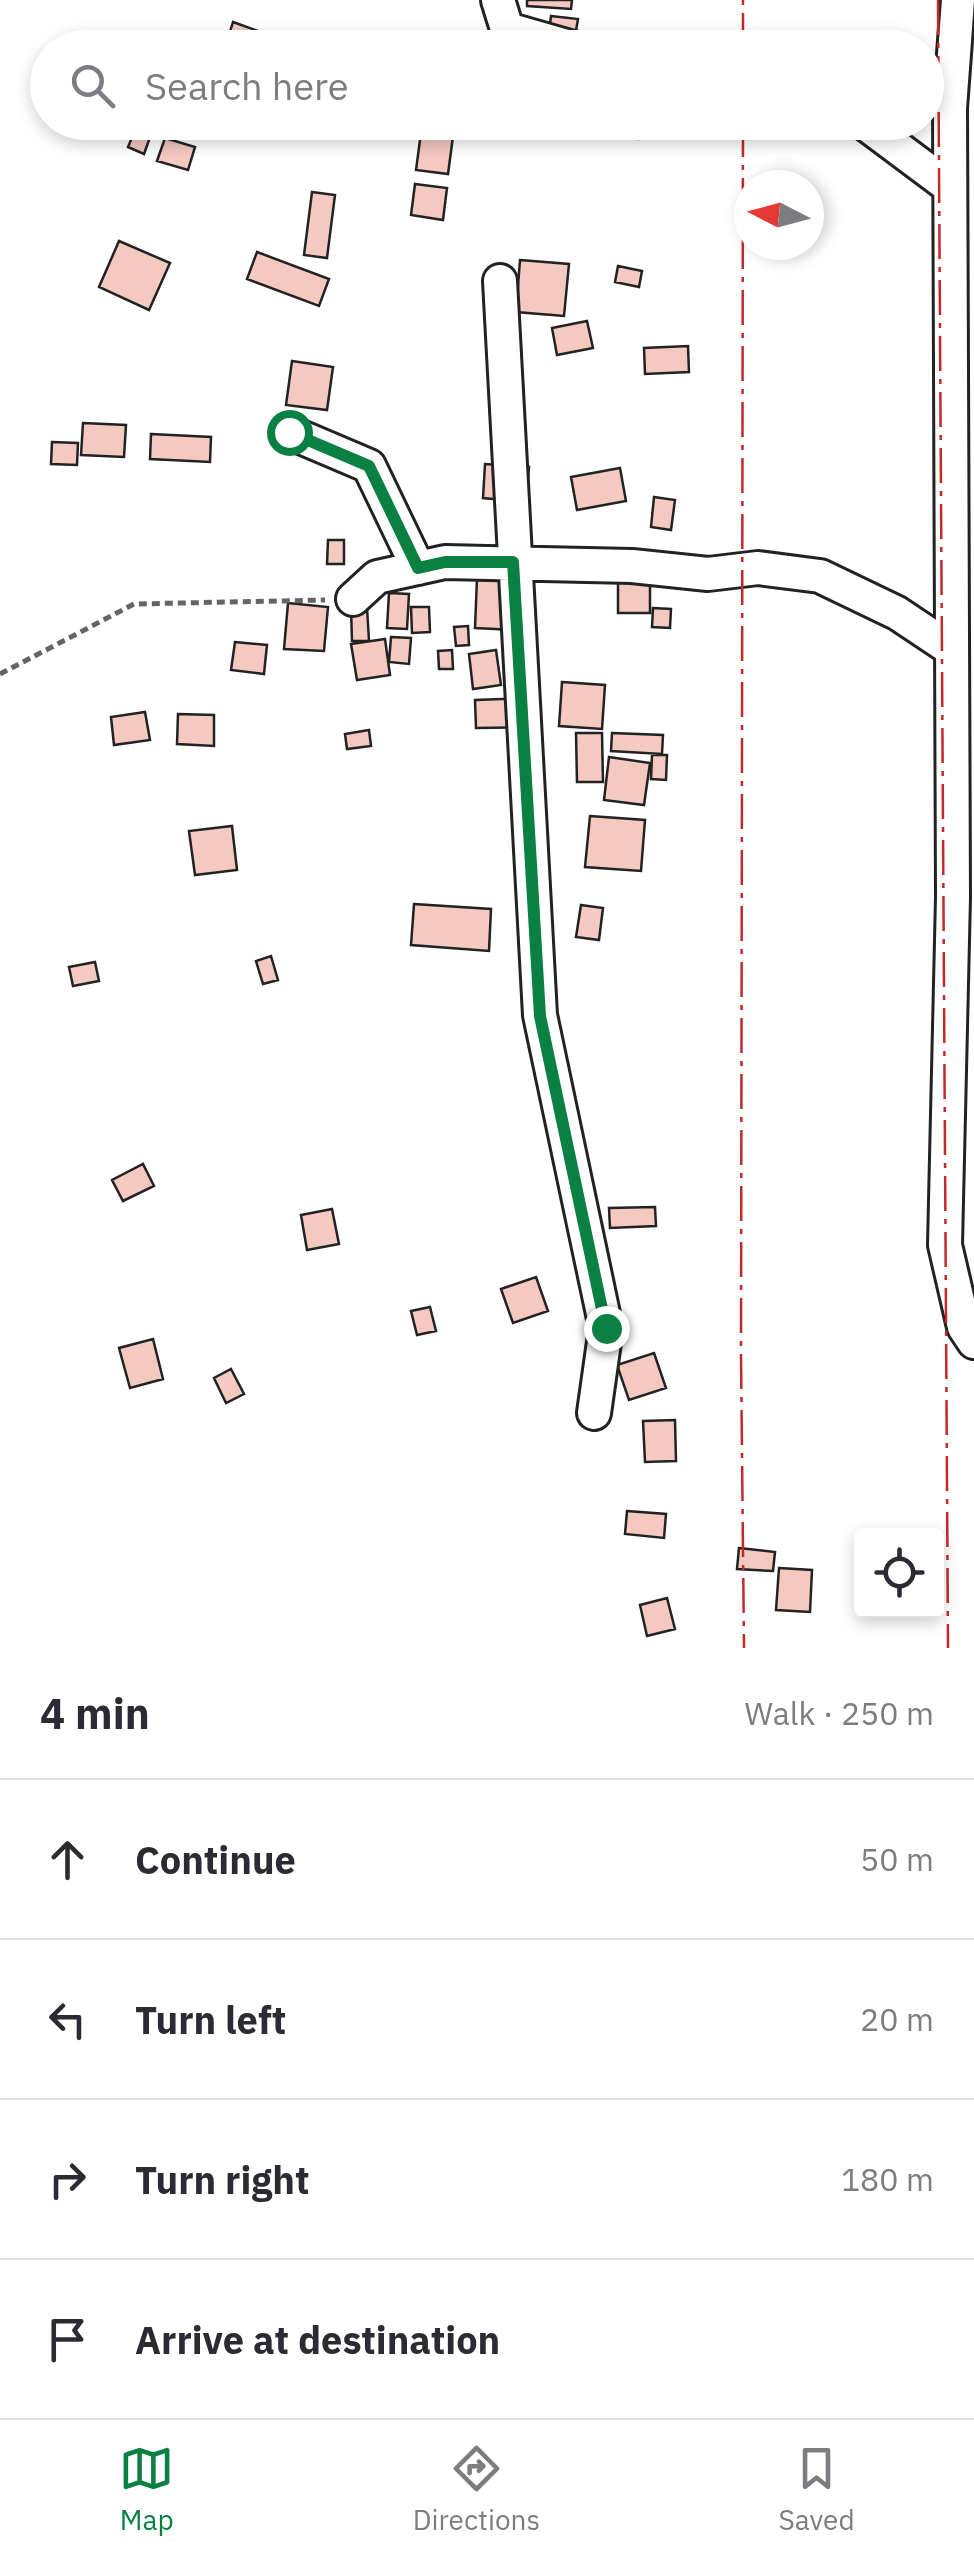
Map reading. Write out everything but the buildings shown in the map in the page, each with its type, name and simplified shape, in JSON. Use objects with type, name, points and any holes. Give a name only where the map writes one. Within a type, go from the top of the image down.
[{"type":"street","points":[[498,0],[507,30]]},
{"type":"street","points":[[958,0],[950,108],[950,187],[962,387],[951,649],[953,896],[945,1245],[964,1327],[974,1342]]},
{"type":"street","points":[[887,140],[950,187]]},
{"type":"street","points":[[500,281],[540,1016],[606,1328],[594,1413]]},
{"type":"street","points":[[289,432],[369,466],[418,568]]},
{"type":"street","points":[[354,600],[376,578],[445,562],[632,566],[708,574],[758,568],[820,576],[898,613],[951,649]]},
{"type":"path","points":[[0,674],[134,604],[354,600]]},
{"type":"power","points":[[743,0],[743,30]]},
{"type":"power","points":[[938,0],[938,30]]},
{"type":"power","points":[[743,140],[744,1648]]},
{"type":"power","points":[[939,140],[948,1648]]},
{"type":"route","points":[[289,432],[369,466],[418,568],[445,562],[513,562],[540,1016],[606,1328]]}]
